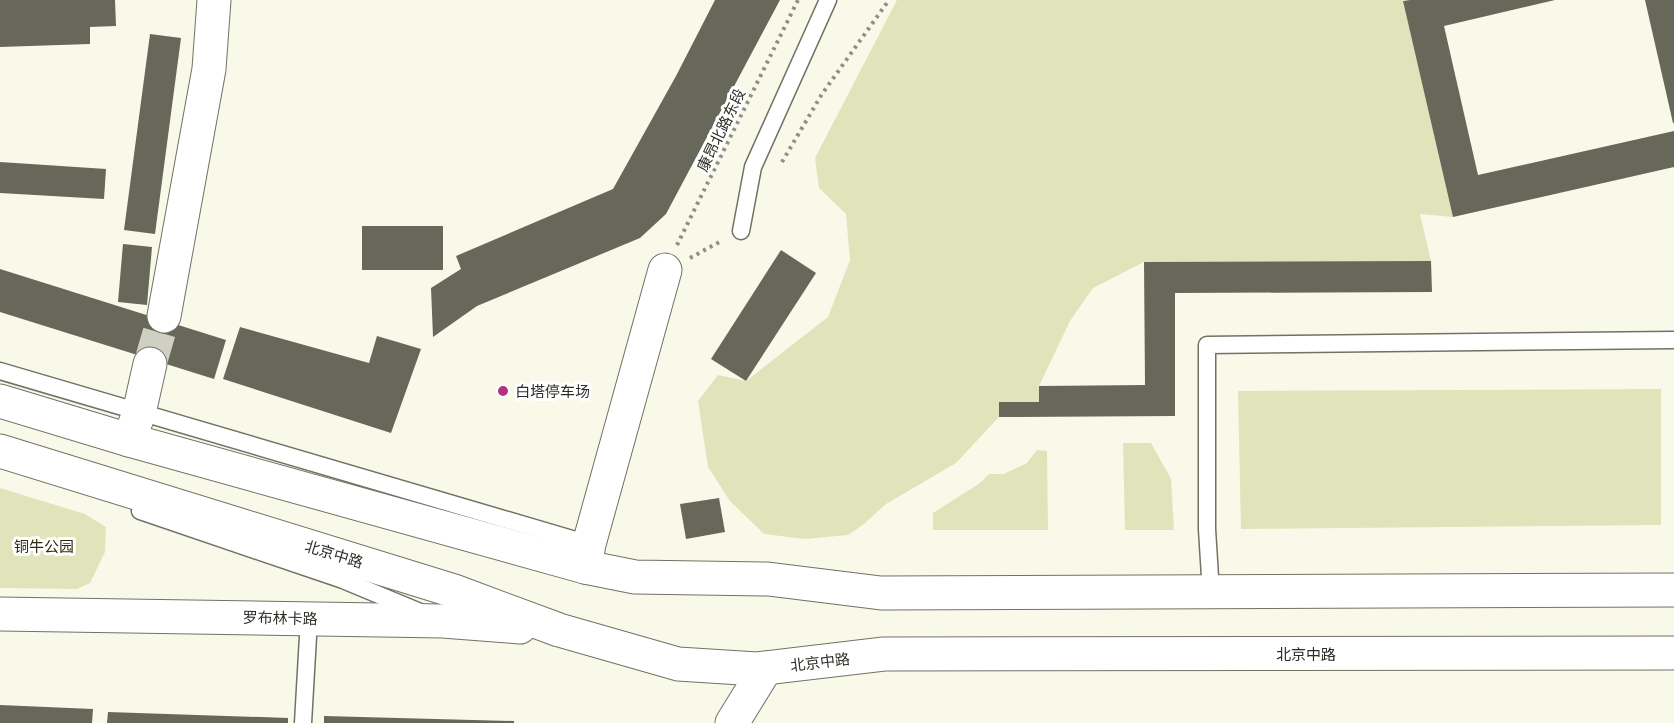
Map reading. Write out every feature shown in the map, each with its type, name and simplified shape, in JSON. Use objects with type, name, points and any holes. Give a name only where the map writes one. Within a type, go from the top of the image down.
[{"type":"main road","points":[[164,315],[209,69],[214,0]]},
{"type":"main road","points":[[587,555],[665,270]]},
{"type":"main road","points":[[134,427],[150,364]]},
{"type":"main road","points":[[0,401],[134,427],[587,555],[635,577],[768,579],[881,593],[1674,590]]},
{"type":"main road","name":"北京中路","points":[[0,451],[454,591],[559,630],[678,664],[757,669],[884,654],[1674,653]]},
{"type":"main road","name":"罗布林卡路","points":[[0,614],[443,621],[559,630]]},
{"type":"main road","points":[[732,723],[765,668]]},
{"type":"lane","points":[[741,231],[753,167],[828,0]]},
{"type":"lane","points":[[1211,592],[1208,529],[1207,345],[1674,340]]},
{"type":"lane","points":[[0,371],[134,427]]},
{"type":"lane","points":[[0,468],[106,499],[332,576],[443,621]]},
{"type":"lane","points":[[303,723],[309,619]]},
{"type":"path","name":"康昂北路东段","points":[[665,270],[798,0]]},
{"type":"green space","points":[[897,0],[1403,0],[1453,217],[1420,214],[1431,261],[1144,262],[1093,288],[1070,321],[1039,386],[1039,402],[1000,402],[999,417],[956,463],[886,504],[848,535],[805,539],[764,534],[730,501],[708,467],[698,401],[718,375],[746,381],[828,317],[850,260],[846,214],[819,188],[815,158]]},
{"type":"green space","points":[[1661,389],[1661,525],[1241,529],[1238,391]]},
{"type":"green space","points":[[1123,443],[1151,443],[1171,479],[1174,530],[1125,530]]},
{"type":"green space","points":[[1037,450],[1047,451],[1048,530],[933,530],[933,513],[980,483],[989,474],[1004,474],[1027,463]]},
{"type":"green space","name":"铜牛公园","points":[[0,488],[85,514],[106,527],[105,552],[90,583],[77,589],[0,588]]},
{"type":"building","points":[[0,0],[115,0],[116,26],[90,27],[90,44],[0,47]]},
{"type":"building","points":[[715,0],[780,0],[666,214],[640,238],[477,306],[433,337],[431,288],[461,269],[456,256],[613,189]]},
{"type":"building","points":[[1555,0],[1444,26],[1478,175],[1674,131],[1674,167],[1453,217],[1403,1]]},
{"type":"building","points":[[1645,0],[1674,0],[1674,123],[1673,123]]},
{"type":"building","points":[[150,34],[181,38],[155,234],[124,230]]},
{"type":"building","points":[[0,162],[106,169],[104,199],[0,193]]},
{"type":"building","points":[[362,226],[443,226],[443,270],[362,270]]},
{"type":"building","points":[[123,244],[152,247],[147,305],[118,302]]},
{"type":"building","points":[[781,250],[816,273],[746,381],[711,359]]},
{"type":"building","points":[[1431,261],[1432,292],[1175,293],[1175,416],[999,417],[999,402],[1039,402],[1039,386],[1145,385],[1144,262]]},
{"type":"building","points":[[0,269],[226,340],[214,379],[0,312]]},
{"type":"building","points":[[240,327],[369,363],[377,336],[421,349],[391,433],[223,379]]},
{"type":"building","points":[[719,498],[725,532],[686,539],[680,504]]},
{"type":"building","points":[[0,705],[93,709],[92,723],[0,723]]},
{"type":"building","points":[[108,712],[288,718],[288,723],[107,723]]},
{"type":"building","points":[[324,716],[514,721],[514,723],[324,723]]},
{"type":"tunnel","points":[[150,364],[164,316]]},
{"type":"place","name":"白塔停车场","points":[[503,391]]}]
